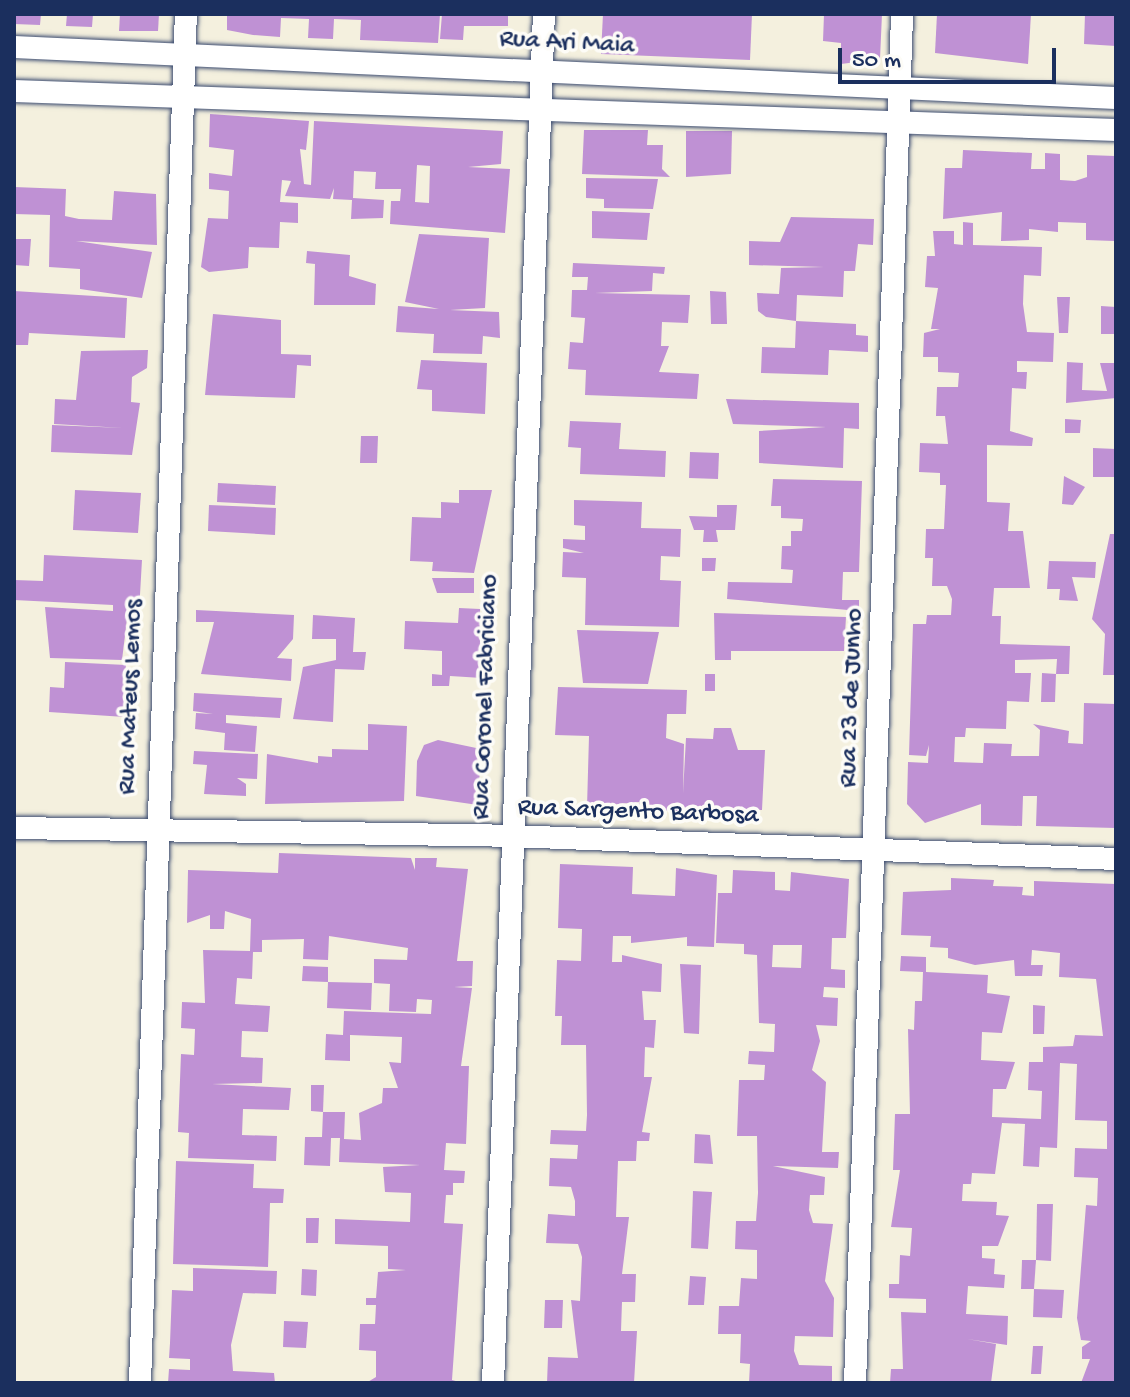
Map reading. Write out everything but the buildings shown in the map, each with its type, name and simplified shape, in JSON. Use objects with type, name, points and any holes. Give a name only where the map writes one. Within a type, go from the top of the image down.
[{"type":"street","name":"Rua Mateus Lemos","points":[[140,1383],[155,833],[186,14]]},
{"type":"street","name":"Rua Coronel Fabriciano","points":[[493,1383],[510,836],[544,14]]},
{"type":"street","name":"Rua 23 de Junho","points":[[855,1383],[876,851],[902,14]]},
{"type":"street","name":"Rua Ari Maia","points":[[14,47],[184,52],[899,91],[1116,98]]},
{"type":"street","points":[[14,91],[897,125],[1116,130]]},
{"type":"street","name":"Rua Sargento Barbosa","points":[[14,828],[155,833],[510,836],[1116,859]]}]
